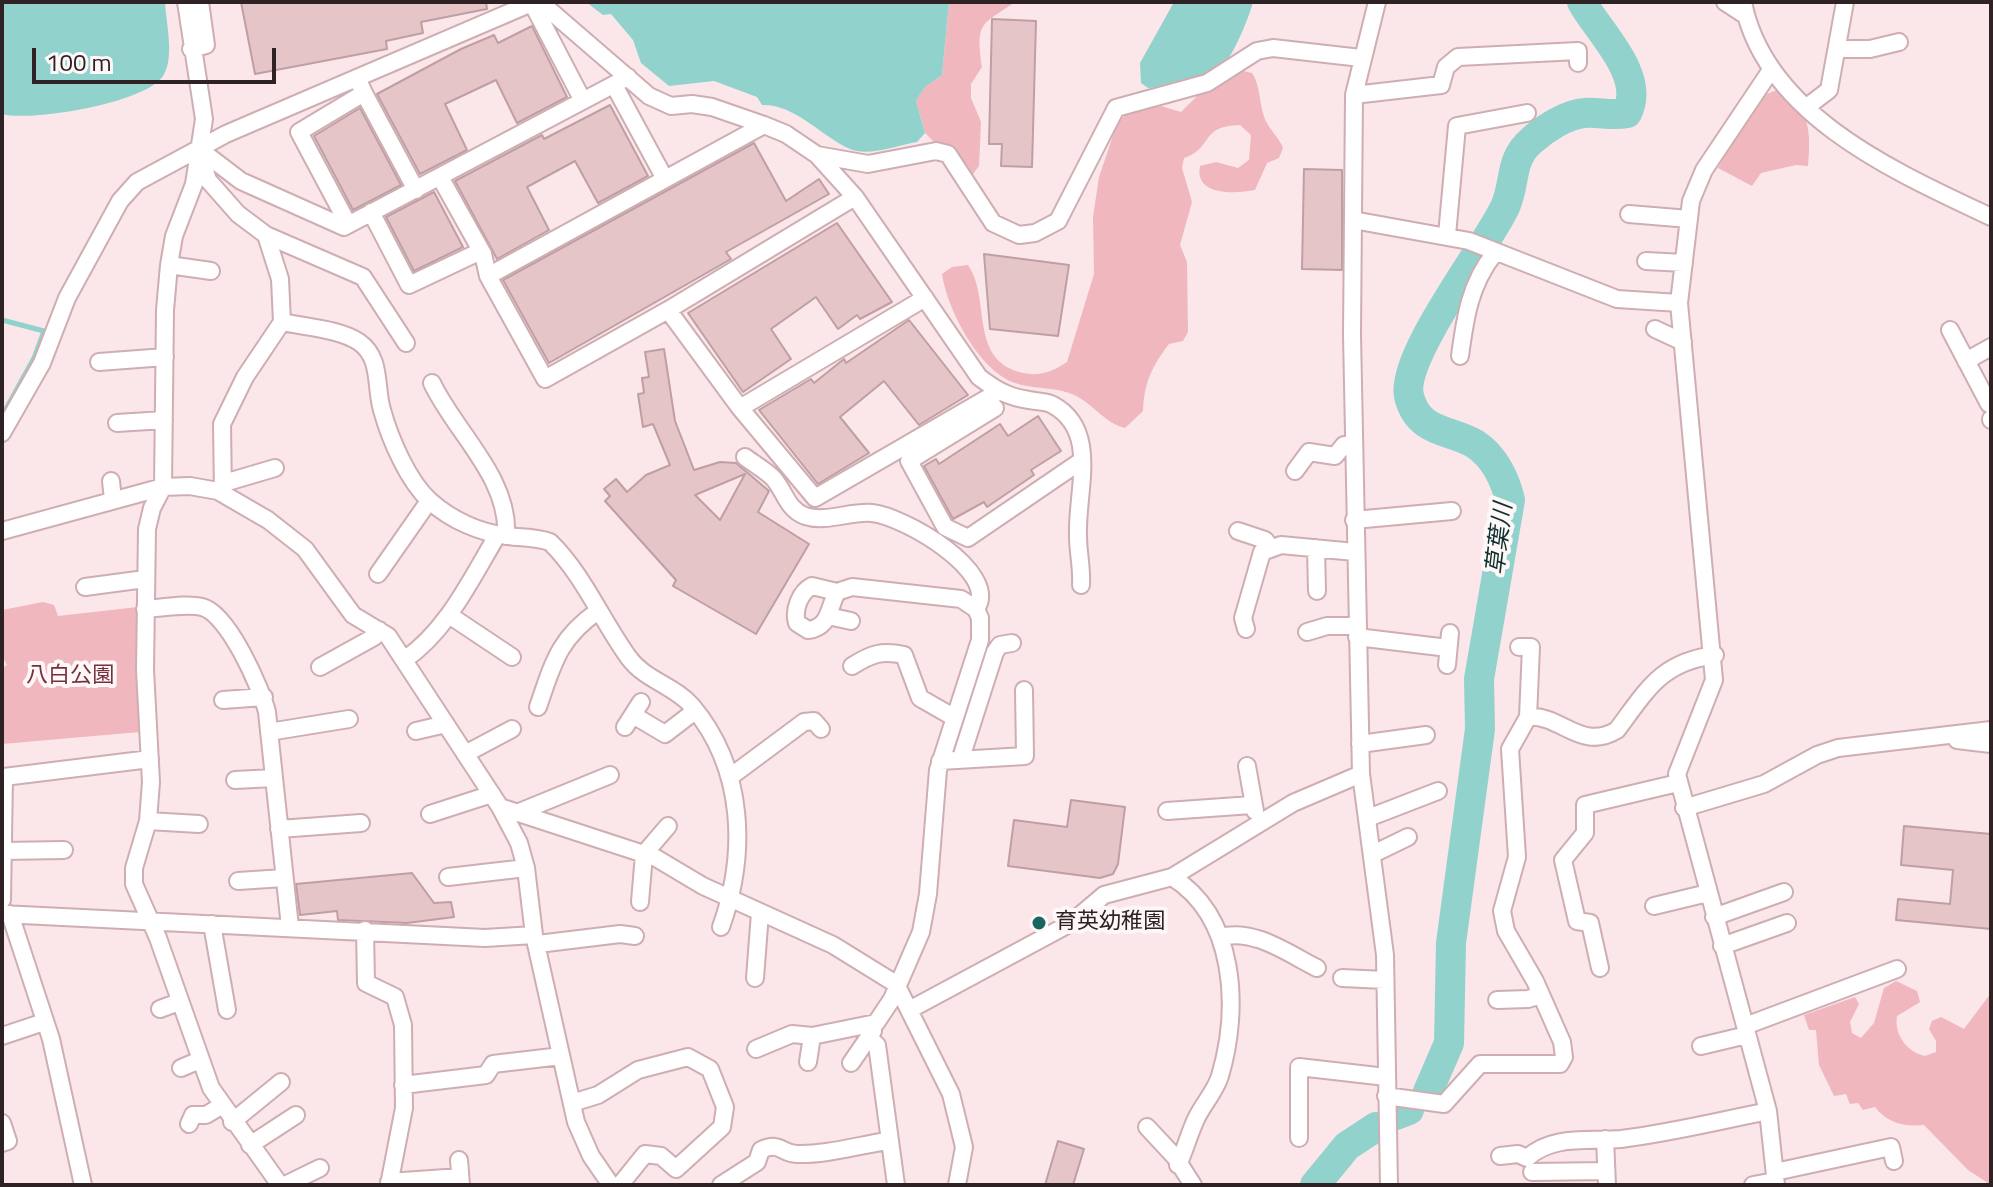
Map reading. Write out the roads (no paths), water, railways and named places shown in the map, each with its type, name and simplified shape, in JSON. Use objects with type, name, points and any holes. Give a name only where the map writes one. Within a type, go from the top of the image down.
[{"type":"street","points":[[186,2],[204,119],[194,184],[174,236],[169,265],[163,487],[152,508],[147,529],[145,579],[150,759],[148,821],[134,868],[134,884],[158,938],[200,1060],[221,1106],[283,1185],[320,1168]]},
{"type":"street","points":[[191,49],[206,45],[200,2]]},
{"type":"street","points":[[535,2],[621,81],[671,106],[692,104],[712,107],[764,125],[786,134],[817,155],[855,197],[997,400]]},
{"type":"street","points":[[2,433],[42,363],[67,298],[120,201],[137,182],[199,149],[361,86],[535,2]]},
{"type":"street","points":[[535,2],[583,101]]},
{"type":"street","points":[[1377,2],[1354,95],[1353,445],[1361,774],[1373,854],[1385,980],[1389,1185]]},
{"type":"street","points":[[1725,2],[1742,6],[1771,70],[1837,133],[1881,165],[1991,217]]},
{"type":"street","points":[[1808,106],[1829,90],[1845,2]]},
{"type":"street","points":[[1838,49],[1870,49],[1899,42]]},
{"type":"street","points":[[1354,95],[1441,85],[1450,60],[1505,46],[1578,51],[1578,63]]},
{"type":"street","points":[[817,155],[868,164],[936,151],[948,154],[993,223],[1019,235],[1035,233],[1058,221],[1116,108],[1207,83],[1257,51],[1273,48],[1361,58]]},
{"type":"street","points":[[1771,70],[1704,170],[1691,201],[1679,303],[1715,655],[1714,680],[1679,763],[1678,783],[1768,1111],[1775,1179]]},
{"type":"street","points":[[199,149],[241,181],[344,227],[621,81]]},
{"type":"street","points":[[621,81],[665,179]]},
{"type":"street","points":[[361,86],[416,190]]},
{"type":"street","points":[[348,224],[299,132],[361,86]]},
{"type":"street","points":[[1447,235],[1457,126],[1527,113]]},
{"type":"street","points":[[488,276],[764,125]]},
{"type":"street","points":[[199,149],[208,180],[238,214],[266,235],[363,277],[406,343]]},
{"type":"street","points":[[440,177],[481,251],[488,276],[545,379],[668,310],[855,197]]},
{"type":"street","points":[[371,212],[409,285],[481,251]]},
{"type":"street","points":[[1629,214],[1689,219]]},
{"type":"street","points":[[1353,220],[1469,241],[1617,299],[1679,303]]},
{"type":"street","points":[[224,489],[222,424],[245,377],[282,322],[280,279],[266,235]]},
{"type":"street","points":[[1460,356],[1466,310],[1491,252]]},
{"type":"street","points":[[1646,261],[1684,263]]},
{"type":"street","points":[[169,265],[211,271]]},
{"type":"street","points":[[740,408],[925,298]]},
{"type":"street","points":[[668,310],[740,408],[815,498],[997,400],[1049,402],[1064,412],[1076,426],[1082,445],[1078,536],[1083,563],[1081,585]]},
{"type":"street","points":[[282,322],[359,342],[375,363],[383,415],[413,480],[429,501],[455,519],[502,535],[550,542],[631,661],[644,674],[671,688],[695,711],[730,777],[739,856],[731,898],[721,927]]},
{"type":"street","points":[[1655,329],[1683,342]]},
{"type":"street","points":[[1950,330],[1990,414]]},
{"type":"street","points":[[1966,361],[1991,347]]},
{"type":"street","points":[[99,362],[165,357]]},
{"type":"street","points":[[404,660],[423,647],[449,615],[507,524],[484,462],[444,408],[432,383]]},
{"type":"street","points":[[997,400],[909,461],[945,527],[968,538],[1081,461]]},
{"type":"street","points":[[117,423],[164,420]]},
{"type":"street","points":[[1295,471],[1309,452],[1335,456],[1344,445],[1353,445]]},
{"type":"street","points":[[745,457],[775,480],[792,508],[805,516],[821,518],[857,512],[890,517],[963,561],[981,591],[981,601],[976,609]]},
{"type":"street","points":[[2,531],[163,487],[224,489],[275,468]]},
{"type":"street","points":[[111,481],[113,500]]},
{"type":"street","points":[[224,489],[305,549],[353,615],[388,636],[496,801],[519,843],[526,868],[536,940],[572,1103],[591,1156],[611,1185]]},
{"type":"street","points":[[378,574],[429,501]]},
{"type":"street","points":[[1354,520],[1452,511]]},
{"type":"street","points":[[1238,531],[1265,540],[1270,547]]},
{"type":"street","points":[[1246,629],[1243,618],[1256,563],[1262,552],[1270,547],[1355,552]]},
{"type":"street","points":[[1316,548],[1317,591]]},
{"type":"street","points":[[85,587],[145,579]]},
{"type":"street","points":[[837,592],[828,616],[818,629],[802,628],[795,617],[806,589],[820,586],[837,592],[852,587],[961,599],[976,609],[981,630],[978,651],[940,761],[928,894],[921,932],[873,1031],[851,1063]]},
{"type":"street","points":[[145,609],[202,607],[213,613],[224,624],[264,697],[290,927]]},
{"type":"street","points":[[538,707],[555,656],[568,635],[598,611]]},
{"type":"street","points":[[449,615],[512,657]]},
{"type":"street","points":[[828,616],[851,621]]},
{"type":"street","points":[[1307,632],[1327,626],[1448,648]]},
{"type":"street","points":[[320,667],[374,637],[379,630]]},
{"type":"street","points":[[961,758],[995,652],[1000,645],[1012,643]]},
{"type":"street","points":[[1386,1096],[1444,1104],[1480,1064],[1560,1064],[1564,1057],[1562,1042],[1541,995],[1506,931],[1502,911],[1517,857],[1510,749],[1528,717],[1531,647],[1519,647]]},
{"type":"street","points":[[852,666],[871,654],[885,651],[904,655],[920,698],[955,718]]},
{"type":"street","points":[[1528,717],[1541,717],[1575,735],[1603,737],[1617,730],[1654,679],[1698,657],[1715,655]]},
{"type":"street","points":[[940,761],[1025,756],[1024,690]]},
{"type":"street","points":[[223,700],[264,697]]},
{"type":"street","points":[[633,715],[665,734],[695,711]]},
{"type":"street","points":[[269,732],[349,719]]},
{"type":"street","points":[[730,777],[804,722],[814,721],[821,729]]},
{"type":"street","points":[[416,731],[446,724]]},
{"type":"street","points":[[465,754],[512,729]]},
{"type":"street","points":[[1684,808],[1764,784],[1817,755],[1838,748],[1991,730]]},
{"type":"street","points":[[1360,744],[1426,735]]},
{"type":"street","points":[[1938,737],[1991,744]]},
{"type":"street","points":[[83,1185],[44,1022],[5,909],[4,777],[150,759]]},
{"type":"street","points":[[1247,766],[1252,805],[1262,823]]},
{"type":"street","points":[[911,1009],[1071,923],[1104,895],[1172,877],[1293,803],[1361,774]]},
{"type":"street","points":[[517,813],[610,775]]},
{"type":"street","points":[[235,780],[274,778]]},
{"type":"street","points":[[1600,968],[1590,923],[1577,921],[1563,860],[1585,833],[1585,805],[1678,783]]},
{"type":"street","points":[[1368,818],[1438,791]]},
{"type":"street","points":[[430,814],[496,801],[517,813],[644,854],[760,913],[833,945],[896,984],[951,1094],[964,1147],[957,1185]]},
{"type":"street","points":[[1167,811],[1252,805]]},
{"type":"street","points":[[148,821],[199,824]]},
{"type":"street","points":[[279,829],[361,823]]},
{"type":"street","points":[[640,902],[644,854],[668,826]]},
{"type":"street","points":[[1373,854],[1408,837]]},
{"type":"street","points":[[3,851],[64,850]]},
{"type":"street","points":[[448,877],[526,868]]},
{"type":"street","points":[[1172,877],[1202,901],[1220,937],[1231,977],[1226,1045],[1220,1076],[1197,1117],[1178,1165]]},
{"type":"street","points":[[238,881],[284,878]]},
{"type":"street","points":[[1714,917],[1784,892]]},
{"type":"street","points":[[1654,906],[1708,893]]},
{"type":"street","points":[[5,909],[212,924],[485,938],[536,940],[620,934],[635,936]]},
{"type":"street","points":[[755,978],[760,913]]},
{"type":"street","points":[[1722,946],[1787,923]]},
{"type":"street","points":[[212,924],[227,1010]]},
{"type":"street","points":[[365,930],[366,983],[395,997],[399,1004],[404,1108],[389,1184],[460,1174]]},
{"type":"street","points":[[1220,937],[1241,934],[1253,937],[1317,968]]},
{"type":"street","points":[[1701,1046],[1897,969]]},
{"type":"street","points":[[1342,978],[1385,980]]},
{"type":"street","points":[[1497,1000],[1528,999],[1541,995]]},
{"type":"street","points":[[160,1009],[179,1002]]},
{"type":"street","points":[[2,1036],[44,1022]]},
{"type":"street","points":[[756,1049],[792,1034],[812,1036],[873,1031]]},
{"type":"street","points":[[873,1031],[896,1185]]},
{"type":"street","points":[[808,1062],[812,1036]]},
{"type":"street","points":[[403,1085],[486,1075],[493,1064],[561,1056]]},
{"type":"street","points":[[572,1103],[598,1095],[638,1070],[688,1057],[710,1069],[719,1084],[725,1107],[722,1127],[676,1169],[661,1156],[645,1154],[620,1185]]},
{"type":"street","points":[[181,1068],[200,1060]]},
{"type":"street","points":[[1299,1138],[1299,1067],[1386,1077]]},
{"type":"street","points":[[232,1122],[281,1082]]},
{"type":"street","points":[[189,1124],[193,1115],[206,1115],[221,1106]]},
{"type":"street","points":[[1500,1156],[1518,1154],[1527,1158],[1546,1146],[1567,1141],[1605,1139],[1768,1111]]},
{"type":"street","points":[[250,1145],[296,1115]]},
{"type":"street","points":[[2,1123],[8,1141],[2,1143]]},
{"type":"street","points":[[1147,1127],[1193,1185]]},
{"type":"street","points":[[1532,1172],[1606,1178],[1605,1139]]},
{"type":"street","points":[[721,1185],[757,1162],[761,1150],[768,1147],[778,1146],[794,1155],[888,1141]]},
{"type":"street","points":[[1753,1185],[1852,1163],[1891,1147],[1894,1161]]},
{"type":"water","points":[[2,2],[165,2],[169,50],[167,69],[152,86],[112,102],[61,113],[2,114]]},
{"type":"water","points":[[586,2],[949,2],[942,75],[924,88],[916,101],[925,133],[917,142],[874,151],[857,151],[839,143],[797,115],[762,105],[757,97],[714,81],[669,86],[641,63],[633,40],[611,14],[603,15]]},
{"type":"water","points":[[1174,2],[1253,2],[1235,48],[1220,69],[1195,80],[1148,88],[1141,83],[1140,63]]},
{"type":"waterway","name":"草葉川","points":[[1427,1094],[1449,1043],[1451,943],[1480,729],[1479,679],[1510,500],[1498,469],[1482,449],[1466,439],[1436,429],[1420,417],[1409,396],[1410,378],[1431,329],[1505,207],[1516,164],[1524,148],[1542,132],[1571,116],[1627,113],[1631,99],[1626,69],[1582,2]]},
{"type":"waterway","points":[[2,320],[44,331],[34,358],[2,416]]},
{"type":"waterway","name":"草葉川","points":[[1396,1115],[1409,1110]]},
{"type":"waterway","name":"草葉川","points":[[1315,1185],[1347,1146],[1376,1127]]},
{"type":"place","name":"育英幼稚園","points":[[1039,923]]},
{"type":"park label","name":"八白公園","points":[[70,677]]}]
